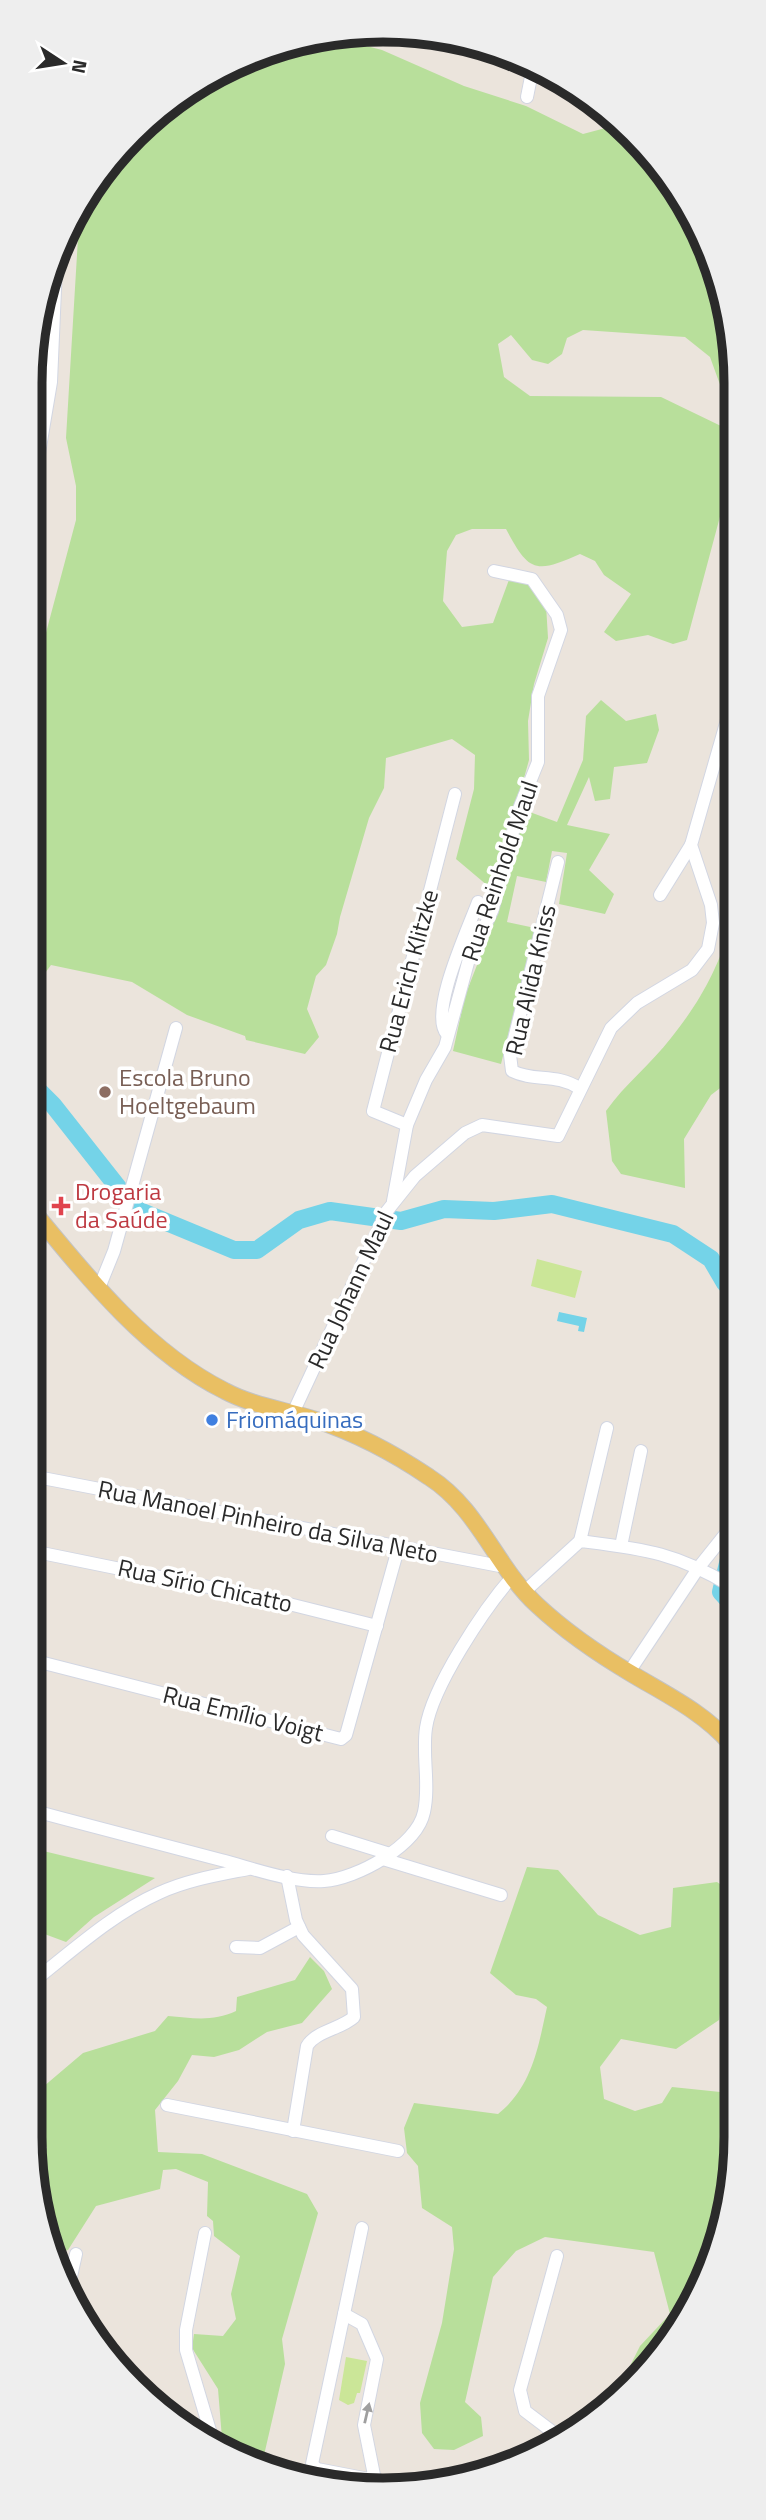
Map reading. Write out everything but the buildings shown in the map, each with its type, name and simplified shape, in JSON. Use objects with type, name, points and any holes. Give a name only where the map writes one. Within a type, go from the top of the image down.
[{"type":"main road","points":[[42,1222],[99,1288],[152,1339],[208,1382],[246,1400],[293,1413],[358,1438],[446,1489],[478,1522],[508,1572],[524,1592],[568,1632],[713,1724],[724,1736]]},
{"type":"street","points":[[527,97],[531,76]]},
{"type":"street","points":[[42,435],[51,382],[55,292]]},
{"type":"street","name":"Rua Reinhold Maul","points":[[390,1206],[407,1125],[426,1080],[445,1047],[469,959],[492,911],[519,809],[538,762],[538,696],[561,630],[557,615],[532,579],[494,570]]},
{"type":"street","points":[[660,895],[691,845],[724,730]]},
{"type":"street","name":"Rua Erich Klitzke","points":[[407,1125],[373,1111],[455,794]]},
{"type":"street","points":[[579,1088],[592,1071],[598,1051],[611,1028],[637,1003],[692,970],[708,949],[713,923],[711,905],[691,845]]},
{"type":"street","name":"Rua Alida Kniss","points":[[558,862],[510,1055],[512,1071],[520,1075],[565,1079],[579,1088]]},
{"type":"street","points":[[447,1034],[441,1024],[447,989],[478,902]]},
{"type":"street","points":[[99,1288],[131,1190],[176,1028]]},
{"type":"street","name":"Rua Johann Maul","points":[[293,1413],[390,1206],[415,1176],[473,1128],[482,1125],[558,1136],[579,1088]]},
{"type":"street","points":[[524,1592],[580,1541],[607,1428]]},
{"type":"street","points":[[621,1546],[641,1451]]},
{"type":"street","name":"Rua Manoel Pinheiro da Silva Neto","points":[[42,1478],[508,1572]]},
{"type":"street","points":[[629,1672],[704,1570],[724,1538]]},
{"type":"street","points":[[580,1541],[666,1554],[704,1570],[724,1582]]},
{"type":"street","name":"Rua Emílio Voigt","points":[[42,1663],[341,1739],[346,1735],[398,1549]]},
{"type":"street","name":"Rua Sírio Chicatto","points":[[42,1553],[273,1600],[377,1626]]},
{"type":"street","points":[[42,1813],[287,1876],[327,1881],[387,1857],[418,1829],[424,1812],[426,1727],[434,1696],[508,1572]]},
{"type":"street","points":[[332,1836],[502,1895]]},
{"type":"street","points":[[42,1974],[126,1910],[160,1892],[252,1868]]},
{"type":"street","points":[[287,1876],[299,1927],[309,1943],[352,1989],[355,2012],[345,2025],[309,2041],[293,2131]]},
{"type":"street","points":[[236,1947],[260,1948],[299,1927]]},
{"type":"street","points":[[167,2105],[398,2151]]},
{"type":"street","points":[[347,2476],[317,2469],[312,2464],[362,2228]]},
{"type":"street","points":[[205,2233],[186,2330],[186,2350],[210,2431]]},
{"type":"street","points":[[71,2275],[76,2254]]},
{"type":"street","points":[[554,2432],[525,2411],[520,2390],[557,2256]]},
{"type":"street","points":[[344,2314],[362,2324],[377,2359],[364,2426],[374,2478]]},
{"type":"green space","points":[[357,43],[382,50],[464,86],[526,106],[583,134],[608,127],[654,175],[689,232],[706,273],[717,316],[724,396],[710,357],[685,337],[583,330],[567,338],[562,354],[548,364],[532,360],[511,335],[498,344],[504,377],[530,396],[661,397],[721,426],[724,432],[724,502],[687,640],[673,644],[648,635],[616,641],[604,632],[631,594],[604,575],[595,561],[580,554],[553,565],[535,565],[521,554],[506,529],[472,529],[456,535],[447,551],[443,601],[462,627],[493,623],[510,577],[526,580],[546,605],[548,638],[534,684],[528,721],[529,760],[516,807],[557,822],[583,760],[586,716],[601,700],[626,721],[656,714],[659,730],[647,763],[614,767],[610,799],[595,801],[589,777],[567,825],[610,834],[589,870],[614,894],[605,914],[559,904],[567,853],[552,851],[546,882],[517,876],[507,922],[535,928],[501,1064],[453,1051],[465,996],[484,947],[488,886],[456,859],[474,789],[475,755],[452,739],[386,758],[384,788],[369,818],[326,965],[316,976],[307,1009],[319,1037],[305,1054],[246,1040],[245,1036],[187,1015],[132,982],[51,965],[42,977],[42,648],[76,520],[76,486],[66,438],[80,226],[112,175],[142,142],[175,112],[232,77],[273,60],[316,49]]},
{"type":"green space","points":[[724,945],[724,1085],[711,1095],[684,1139],[685,1188],[621,1174],[612,1161],[606,1111],[682,1024],[700,997]]},
{"type":"green space","points":[[537,1259],[582,1271],[575,1298],[531,1286]]},
{"type":"green space","points":[[42,1851],[155,1878],[94,1917],[66,1942],[42,1933]]},
{"type":"green space","points":[[527,1867],[558,1870],[598,1915],[640,1935],[671,1927],[673,1888],[717,1882],[724,1887],[724,1988],[719,2020],[676,2049],[621,2039],[600,2067],[604,2099],[635,2111],[662,2103],[672,2087],[724,2092],[721,2182],[706,2247],[689,2288],[654,2345],[624,2378],[640,2346],[670,2314],[654,2252],[545,2237],[516,2251],[493,2277],[465,2402],[481,2417],[483,2436],[454,2450],[434,2449],[422,2433],[420,2403],[442,2323],[454,2249],[452,2227],[422,2208],[418,2166],[407,2153],[404,2128],[414,2103],[498,2114],[519,2092],[537,2052],[547,2007],[536,1999],[516,1995],[490,1973]]},
{"type":"green space","points":[[310,1957],[324,1971],[332,1989],[302,2023],[267,2032],[239,2050],[214,2057],[192,2055],[178,2081],[155,2110],[158,2152],[202,2154],[307,2194],[318,2213],[282,2339],[285,2364],[264,2456],[222,2437],[218,2389],[192,2348],[194,2334],[223,2336],[236,2319],[231,2294],[240,2256],[214,2236],[213,2221],[207,2216],[208,2182],[176,2169],[163,2170],[160,2189],[96,2206],[68,2250],[62,2252],[45,2182],[43,2157],[47,2147],[42,2145],[42,2088],[83,2053],[155,2031],[168,2016],[211,2018],[227,2014],[236,2011],[237,1997],[295,1980]]},
{"type":"green space","points":[[346,2357],[367,2361],[360,2393],[357,2393],[354,2403],[348,2405],[339,2400]]},
{"type":"water","points":[[559,1312],[587,1318],[584,1332],[578,1331],[579,1326],[557,1321]]},
{"type":"waterway","points":[[42,1094],[135,1209],[234,1250],[257,1250],[299,1220],[330,1211],[401,1221],[444,1209],[494,1211],[552,1204],[673,1234],[711,1259],[724,1281]]},
{"type":"waterway","points":[[724,1580],[721,1592],[724,1595]]},
{"type":"place","name":"Escola Bruno Hoeltgebaum","points":[[105,1092]]},
{"type":"place","name":"Drogaria da Saúde","points":[[61,1206]]},
{"type":"place","name":"Friomáquinas","points":[[212,1420]]}]
